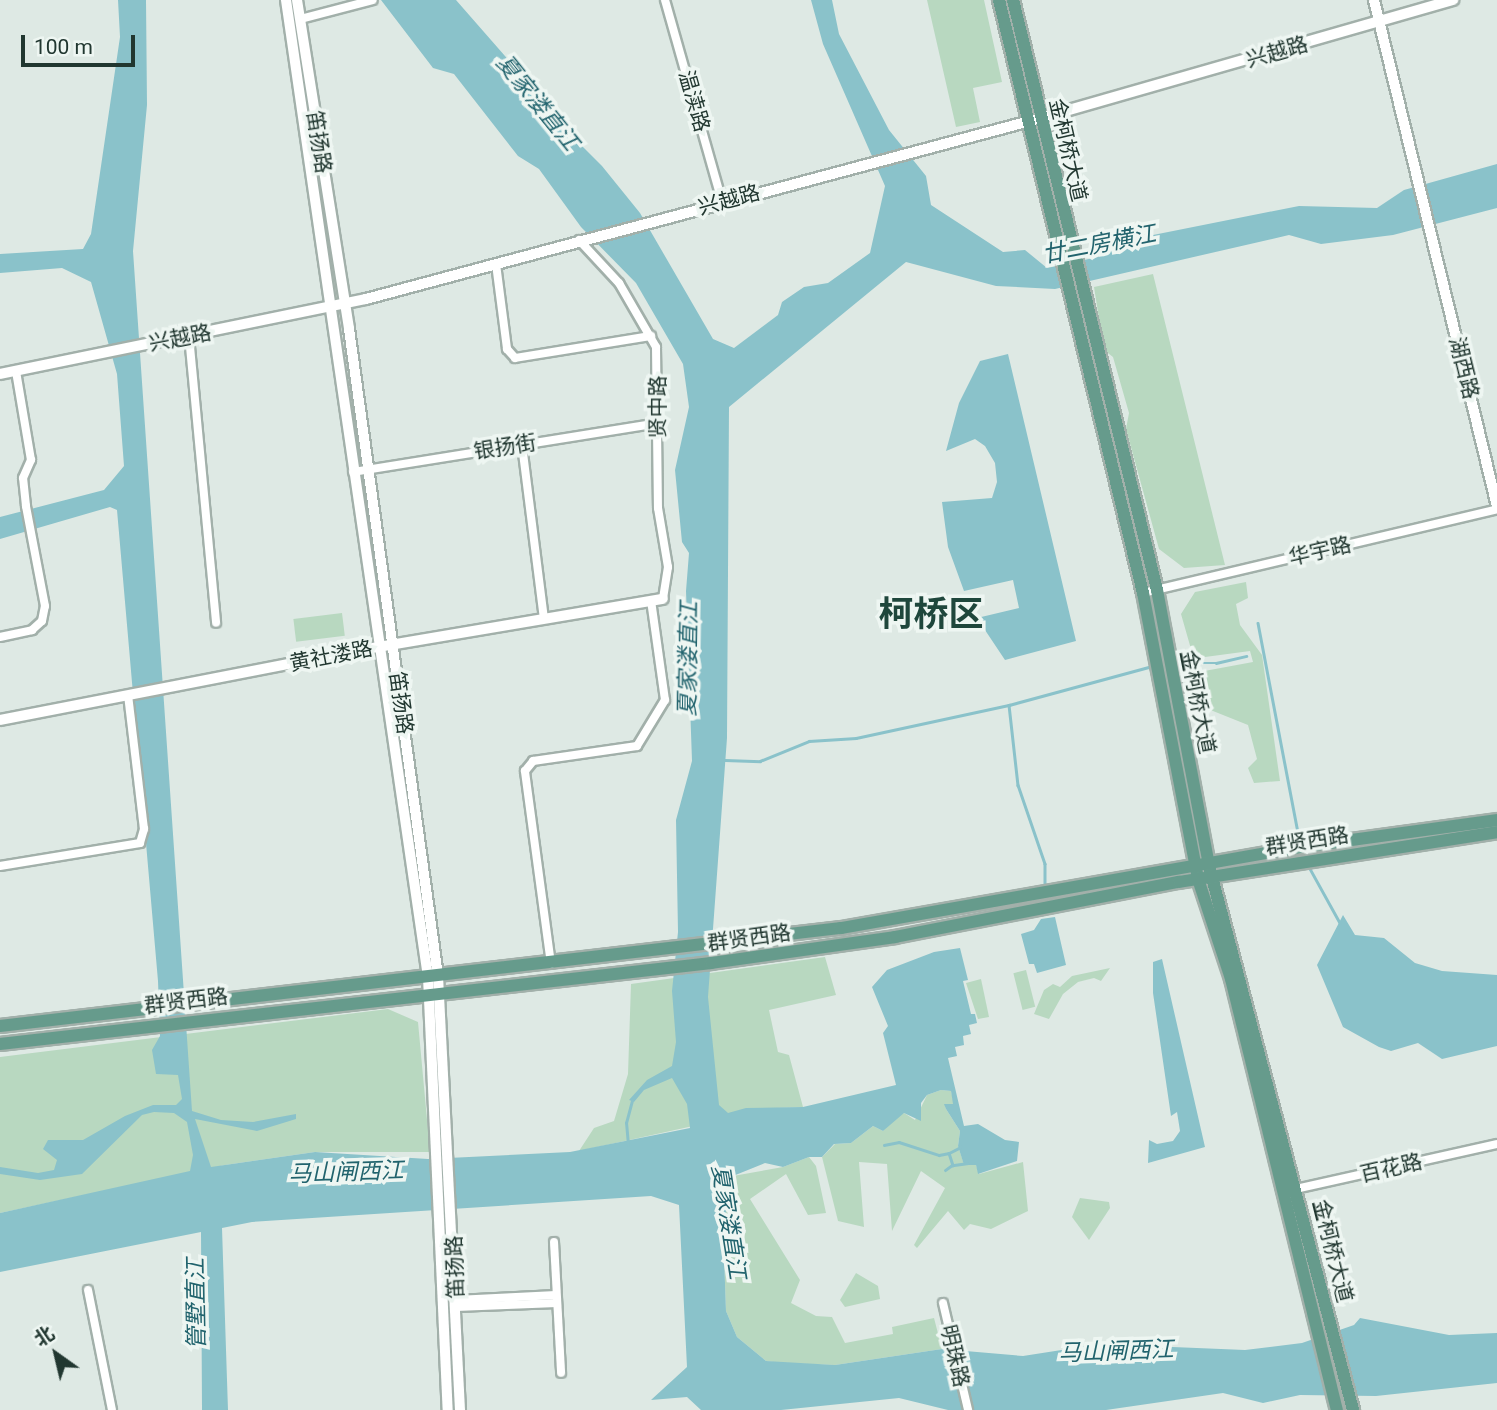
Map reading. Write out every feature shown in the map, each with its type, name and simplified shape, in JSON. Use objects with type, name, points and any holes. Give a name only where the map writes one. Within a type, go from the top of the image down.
[{"type":"main road","name":"金柯桥大道","points":[[999,0],[1035,120]]},
{"type":"main road","name":"金柯桥大道","points":[[1013,0],[1035,120],[1143,593],[1197,873],[1325,1299],[1352,1408]]},
{"type":"main road","name":"金柯桥大道","points":[[1075,289],[1157,590],[1211,871],[1291,1190],[1311,1301],[1336,1409]]},
{"type":"main road","name":"群贤西路","points":[[1211,871],[1308,846],[1497,820]]},
{"type":"main road","name":"群贤西路","points":[[0,1026],[714,945],[1057,890],[1295,863],[1497,832]]},
{"type":"main road","name":"群贤西路","points":[[0,1044],[192,1020],[711,963],[895,937],[1197,873]]},
{"type":"street","name":"笛扬路","points":[[286,0],[327,309],[378,647],[433,977]]},
{"type":"street","name":"笛扬路","points":[[297,0],[345,304],[365,470],[393,645],[433,977],[449,1144],[460,1410]]},
{"type":"street","points":[[300,19],[373,0]]},
{"type":"street","name":"温渎路","points":[[665,0],[722,202]]},
{"type":"street","points":[[1374,0],[1380,23]]},
{"type":"street","name":"兴越路","points":[[0,374],[327,309],[656,219],[1035,120],[1453,0]]},
{"type":"street","name":"湖西路","points":[[1380,23],[1497,507]]},
{"type":"street","name":"贤中路","points":[[582,239],[619,283],[651,336],[660,381],[658,508],[668,566],[663,599]]},
{"type":"street","points":[[496,264],[507,349],[515,358],[651,336]]},
{"type":"street","points":[[189,336],[216,623]]},
{"type":"street","points":[[0,637],[32,630],[42,621],[45,606],[26,506],[23,478],[31,460],[16,371]]},
{"type":"street","name":"银扬街","points":[[353,472],[658,423]]},
{"type":"street","points":[[522,445],[544,619]]},
{"type":"street","name":"华宇路","points":[[1143,593],[1497,507]]},
{"type":"street","name":"黄社溇路","points":[[0,720],[378,647],[663,599]]},
{"type":"street","points":[[551,964],[525,771],[533,761],[637,747],[665,700],[651,601]]},
{"type":"street","points":[[0,866],[140,843],[144,829],[130,695]]},
{"type":"street","name":"笛扬路","points":[[434,993],[448,1410]]},
{"type":"street","name":"百花路","points":[[1291,1190],[1497,1144]]},
{"type":"street","points":[[554,1242],[561,1373]]},
{"type":"street","points":[[88,1290],[112,1410]]},
{"type":"street","points":[[456,1303],[556,1299]]},
{"type":"street","name":"明珠路","points":[[943,1303],[968,1410]]},
{"type":"green space","points":[[927,0],[984,0],[1002,82],[973,88],[980,122],[956,127]]},
{"type":"green space","points":[[1153,274],[1225,565],[1184,568],[1159,549],[1126,429],[1129,413],[1113,357],[1104,350],[1094,287]]},
{"type":"green space","points":[[1246,582],[1248,598],[1236,604],[1240,625],[1262,655],[1280,781],[1254,783],[1248,768],[1257,759],[1248,725],[1208,709],[1199,672],[1253,662],[1250,651],[1205,657],[1191,649],[1181,614],[1195,592]]},
{"type":"green space","points":[[342,613],[345,636],[296,642],[293,619]]},
{"type":"green space","points":[[825,957],[836,995],[769,1010],[778,1052],[789,1055],[803,1107],[776,1108],[579,1151],[594,1128],[614,1121],[628,1074],[631,984]]},
{"type":"green space","points":[[1110,968],[1101,981],[1094,978],[1078,982],[1063,994],[1049,1019],[1034,1014],[1044,990],[1053,984],[1060,987],[1072,976]]},
{"type":"green space","points":[[1026,970],[1035,1007],[1023,1010],[1013,973]]},
{"type":"green space","points":[[981,979],[989,1017],[978,1019],[966,983]]},
{"type":"green space","points":[[388,1009],[418,1022],[430,1152],[315,1152],[225,1165],[0,1213],[0,1057]]},
{"type":"green space","points":[[941,1090],[951,1091],[954,1104],[945,1104],[960,1131],[958,1146],[964,1164],[976,1165],[979,1174],[1023,1162],[1028,1211],[991,1229],[970,1224],[964,1230],[948,1211],[917,1248],[914,1245],[945,1188],[921,1171],[892,1231],[887,1164],[859,1162],[864,1227],[838,1221],[822,1157],[835,1144],[851,1143],[873,1126],[883,1131],[895,1117],[904,1113],[915,1120],[927,1095]]},
{"type":"green space","points":[[809,1157],[816,1166],[826,1213],[808,1215],[786,1174],[750,1199],[800,1280],[791,1303],[816,1316],[832,1317],[845,1343],[893,1334],[892,1327],[934,1318],[942,1349],[835,1365],[781,1363],[766,1361],[737,1337],[726,1311],[723,1227],[733,1176],[783,1167]]},
{"type":"green space","points":[[1080,1198],[1109,1202],[1110,1208],[1089,1240],[1072,1217]]},
{"type":"green space","points":[[856,1273],[878,1286],[880,1299],[845,1307],[840,1300]]},
{"type":"water","points":[[118,0],[146,0],[147,105],[133,251],[192,1111],[221,1120],[253,1122],[296,1114],[296,1119],[257,1131],[195,1119],[211,1167],[315,1152],[428,1159],[570,1152],[690,1128],[687,1104],[672,1078],[644,1090],[634,1102],[629,1100],[647,1080],[672,1066],[676,1042],[672,991],[678,932],[676,820],[692,761],[686,591],[689,553],[682,542],[675,470],[689,407],[683,364],[636,283],[581,227],[539,169],[518,156],[454,74],[433,68],[381,0],[456,0],[519,72],[519,83],[602,166],[640,213],[713,339],[734,348],[778,315],[782,302],[804,287],[828,283],[870,253],[885,186],[823,44],[811,0],[832,0],[839,34],[889,130],[926,176],[931,205],[1003,252],[1025,250],[1047,268],[1098,257],[1128,240],[1299,206],[1377,208],[1404,190],[1497,164],[1497,208],[1393,235],[1321,244],[1289,235],[1055,289],[996,286],[906,262],[729,407],[727,738],[708,997],[719,1105],[728,1113],[746,1108],[803,1107],[896,1085],[883,1033],[888,1026],[872,987],[887,970],[934,952],[960,948],[968,980],[963,981],[971,1014],[975,1014],[977,1023],[969,1025],[971,1034],[963,1036],[964,1045],[955,1047],[957,1056],[948,1058],[964,1126],[978,1124],[1005,1140],[1019,1142],[1017,1161],[978,1174],[976,1165],[964,1165],[958,1146],[960,1131],[944,1104],[953,1104],[951,1091],[941,1090],[927,1095],[921,1103],[921,1121],[904,1113],[883,1131],[873,1126],[851,1143],[834,1144],[822,1157],[809,1157],[783,1167],[765,1163],[733,1176],[723,1227],[726,1311],[737,1337],[766,1361],[835,1365],[942,1349],[1023,1356],[1100,1344],[1245,1350],[1302,1343],[1354,1325],[1360,1318],[1449,1335],[1497,1333],[1497,1383],[1376,1396],[1300,1395],[1263,1403],[1223,1393],[1106,1410],[948,1410],[899,1398],[781,1410],[701,1410],[687,1397],[651,1400],[687,1367],[679,1205],[651,1196],[252,1222],[222,1228],[228,1410],[202,1410],[201,1232],[0,1272],[0,1213],[190,1171],[193,1155],[187,1122],[174,1113],[154,1112],[142,1115],[82,1174],[40,1180],[0,1174],[0,1167],[38,1173],[54,1170],[57,1160],[43,1149],[48,1140],[83,1140],[125,1116],[153,1105],[176,1105],[182,1099],[178,1075],[156,1074],[152,1050],[160,1036],[158,981],[117,510],[110,507],[0,539],[0,517],[104,490],[124,466],[117,374],[91,282],[62,268],[0,273],[0,254],[83,249],[91,234],[120,37]]},
{"type":"water","points":[[1008,354],[1076,641],[1005,660],[977,618],[1019,608],[1013,580],[964,591],[948,547],[942,502],[992,498],[997,482],[995,463],[985,446],[975,439],[946,451],[959,403],[980,361]]},
{"type":"water","points":[[1343,915],[1355,935],[1384,938],[1415,963],[1442,971],[1497,975],[1497,1046],[1442,1059],[1418,1043],[1391,1051],[1343,1027],[1317,965]]},
{"type":"water","points":[[1055,917],[1066,965],[1037,973],[1034,964],[1029,964],[1021,934],[1034,930],[1041,919]]},
{"type":"water","points":[[1162,959],[1205,1147],[1148,1163],[1149,1140],[1157,1144],[1173,1141],[1180,1131],[1177,1112],[1171,1116],[1153,993],[1153,962]]},
{"type":"waterway","points":[[1258,623],[1300,843]]},
{"type":"waterway","points":[[1174,663],[1216,663],[1246,656]]},
{"type":"waterway","points":[[725,760],[760,761],[809,741],[856,738],[1009,705],[1153,666]]},
{"type":"waterway","points":[[1009,705],[1018,785],[1045,864],[1045,889]]},
{"type":"waterway","points":[[1308,865],[1340,923]]},
{"type":"waterway","points":[[628,1145],[626,1123],[632,1100]]},
{"type":"waterway","points":[[884,1145],[899,1142],[939,1155],[949,1153],[953,1165],[946,1170]]},
{"type":"waterway","points":[[949,1153],[961,1147]]},
{"type":"waterway","points":[[954,1165],[968,1163]]},
{"type":"district","name":"柯桥区","points":[[931,615]]},
{"type":"water label","name":"夏家溇直江","points":[[537,103]]},
{"type":"water label","name":"廿二房横江","points":[[1099,245]]},
{"type":"water label","name":"夏家溇直江","points":[[689,659]]},
{"type":"water label","name":"马山闸西江","points":[[346,1173]]},
{"type":"water label","name":"夏家溇直江","points":[[728,1222]]},
{"type":"water label","name":"管墅直江","points":[[197,1304]]},
{"type":"water label","name":"马山闸西江","points":[[1116,1352]]}]
